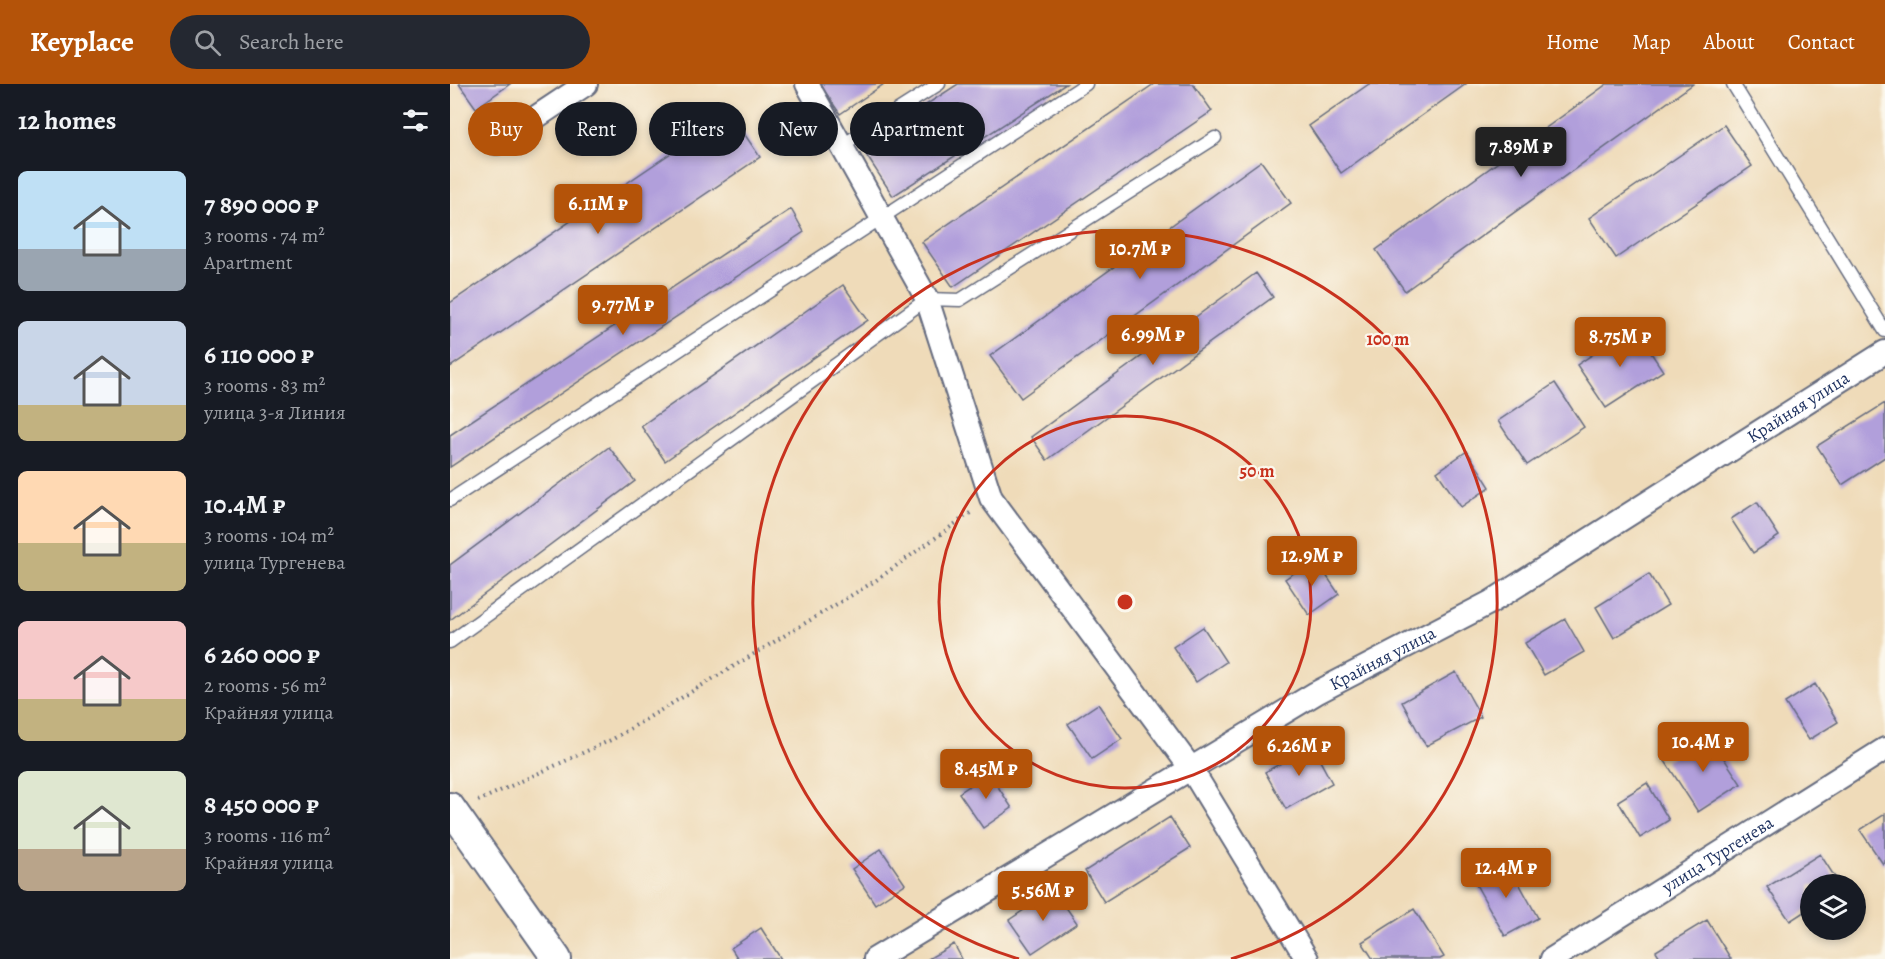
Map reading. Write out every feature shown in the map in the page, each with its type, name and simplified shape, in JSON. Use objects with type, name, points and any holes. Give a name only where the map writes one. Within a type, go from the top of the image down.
[{"type":"street","points":[[543,113],[586,84]]},
{"type":"street","points":[[807,84],[927,299],[991,498],[1190,767],[1307,959]]},
{"type":"street","name":"Крайняя улица","points":[[875,959],[1316,693],[1491,602],[1885,352]]},
{"type":"street","name":"улица Тургенева","points":[[1552,959],[1885,749]]},
{"type":"street","points":[[452,809],[556,959]]},
{"type":"lane","points":[[841,146],[939,84]]},
{"type":"lane","points":[[450,500],[1086,84]]},
{"type":"lane","points":[[1734,84],[1885,331]]},
{"type":"lane","points":[[450,642],[927,299],[960,300],[1215,138]]},
{"type":"path","points":[[452,809],[613,739],[875,581],[991,498]]},
{"type":"building","points":[[459,84],[510,84],[484,102],[472,102]]},
{"type":"building","points":[[820,84],[884,84],[858,102],[850,102],[850,107],[840,114],[838,102],[832,102]]},
{"type":"building","points":[[958,84],[1066,84],[985,136],[985,102],[930,102]]},
{"type":"building","points":[[1154,84],[1193,84],[1212,111],[953,287],[922,242]]},
{"type":"building","points":[[1369,84],[1466,84],[1341,173],[1309,126]]},
{"type":"building","points":[[1607,84],[1693,84],[1405,291],[1376,250]]},
{"type":"building","points":[[1724,125],[1752,166],[1616,258],[1589,218]]},
{"type":"building","points":[[746,136],[760,157],[450,367],[450,303],[667,156],[746,156]]},
{"type":"building","points":[[867,156],[955,156],[893,196]]},
{"type":"building","points":[[1261,161],[1291,203],[1021,398],[990,356]]},
{"type":"building","points":[[791,209],[804,232],[450,467],[450,435]]},
{"type":"building","points":[[1256,273],[1273,297],[1047,460],[1031,437]]},
{"type":"building","points":[[843,285],[868,320],[665,461],[641,426]]},
{"type":"building","points":[[1634,327],[1663,371],[1606,408],[1577,365]]},
{"type":"building","points":[[1555,383],[1584,427],[1527,465],[1498,421]]},
{"type":"building","points":[[1885,403],[1885,457],[1842,485],[1817,446]]},
{"type":"building","points":[[609,447],[635,481],[450,620],[450,565]]},
{"type":"building","points":[[1467,451],[1490,487],[1461,507],[1437,472]]},
{"type":"building","points":[[1757,502],[1779,536],[1753,553],[1731,519]]},
{"type":"building","points":[[1315,559],[1339,594],[1309,615],[1285,579]]},
{"type":"building","points":[[1649,574],[1668,605],[1614,638],[1596,607]]},
{"type":"building","points":[[1565,619],[1584,652],[1544,675],[1525,643]]},
{"type":"building","points":[[1203,627],[1226,662],[1196,682],[1173,647]]},
{"type":"building","points":[[1456,672],[1481,717],[1426,746],[1402,702]]},
{"type":"building","points":[[1815,684],[1838,722],[1809,740],[1785,703]]},
{"type":"building","points":[[1098,704],[1122,739],[1092,759],[1068,724]]},
{"type":"building","points":[[1707,733],[1741,784],[1698,812],[1665,761]]},
{"type":"building","points":[[1312,746],[1332,783],[1286,809],[1265,772]]},
{"type":"building","points":[[989,773],[1012,808],[983,828],[959,793]]},
{"type":"building","points":[[1647,783],[1669,820],[1640,838],[1618,801]]},
{"type":"building","points":[[1885,814],[1885,863],[1883,864],[1860,830]]},
{"type":"building","points":[[1170,817],[1190,848],[1104,902],[1085,871]]},
{"type":"building","points":[[881,849],[905,884],[875,904],[852,869]]},
{"type":"building","points":[[1820,854],[1833,874],[1800,874],[1800,914],[1790,921],[1767,887]]},
{"type":"building","points":[[1508,863],[1538,918],[1505,936],[1474,881]]},
{"type":"building","points":[[1054,890],[1077,923],[1032,953],[1009,920]]},
{"type":"building","points":[[1414,909],[1444,957],[1440,959],[1373,959],[1362,942]]},
{"type":"building","points":[[1707,920],[1731,959],[1661,959],[1656,951]]},
{"type":"building","points":[[761,928],[781,959],[738,959],[731,948]]},
{"type":"building","points":[[954,944],[962,959],[928,959]]}]
